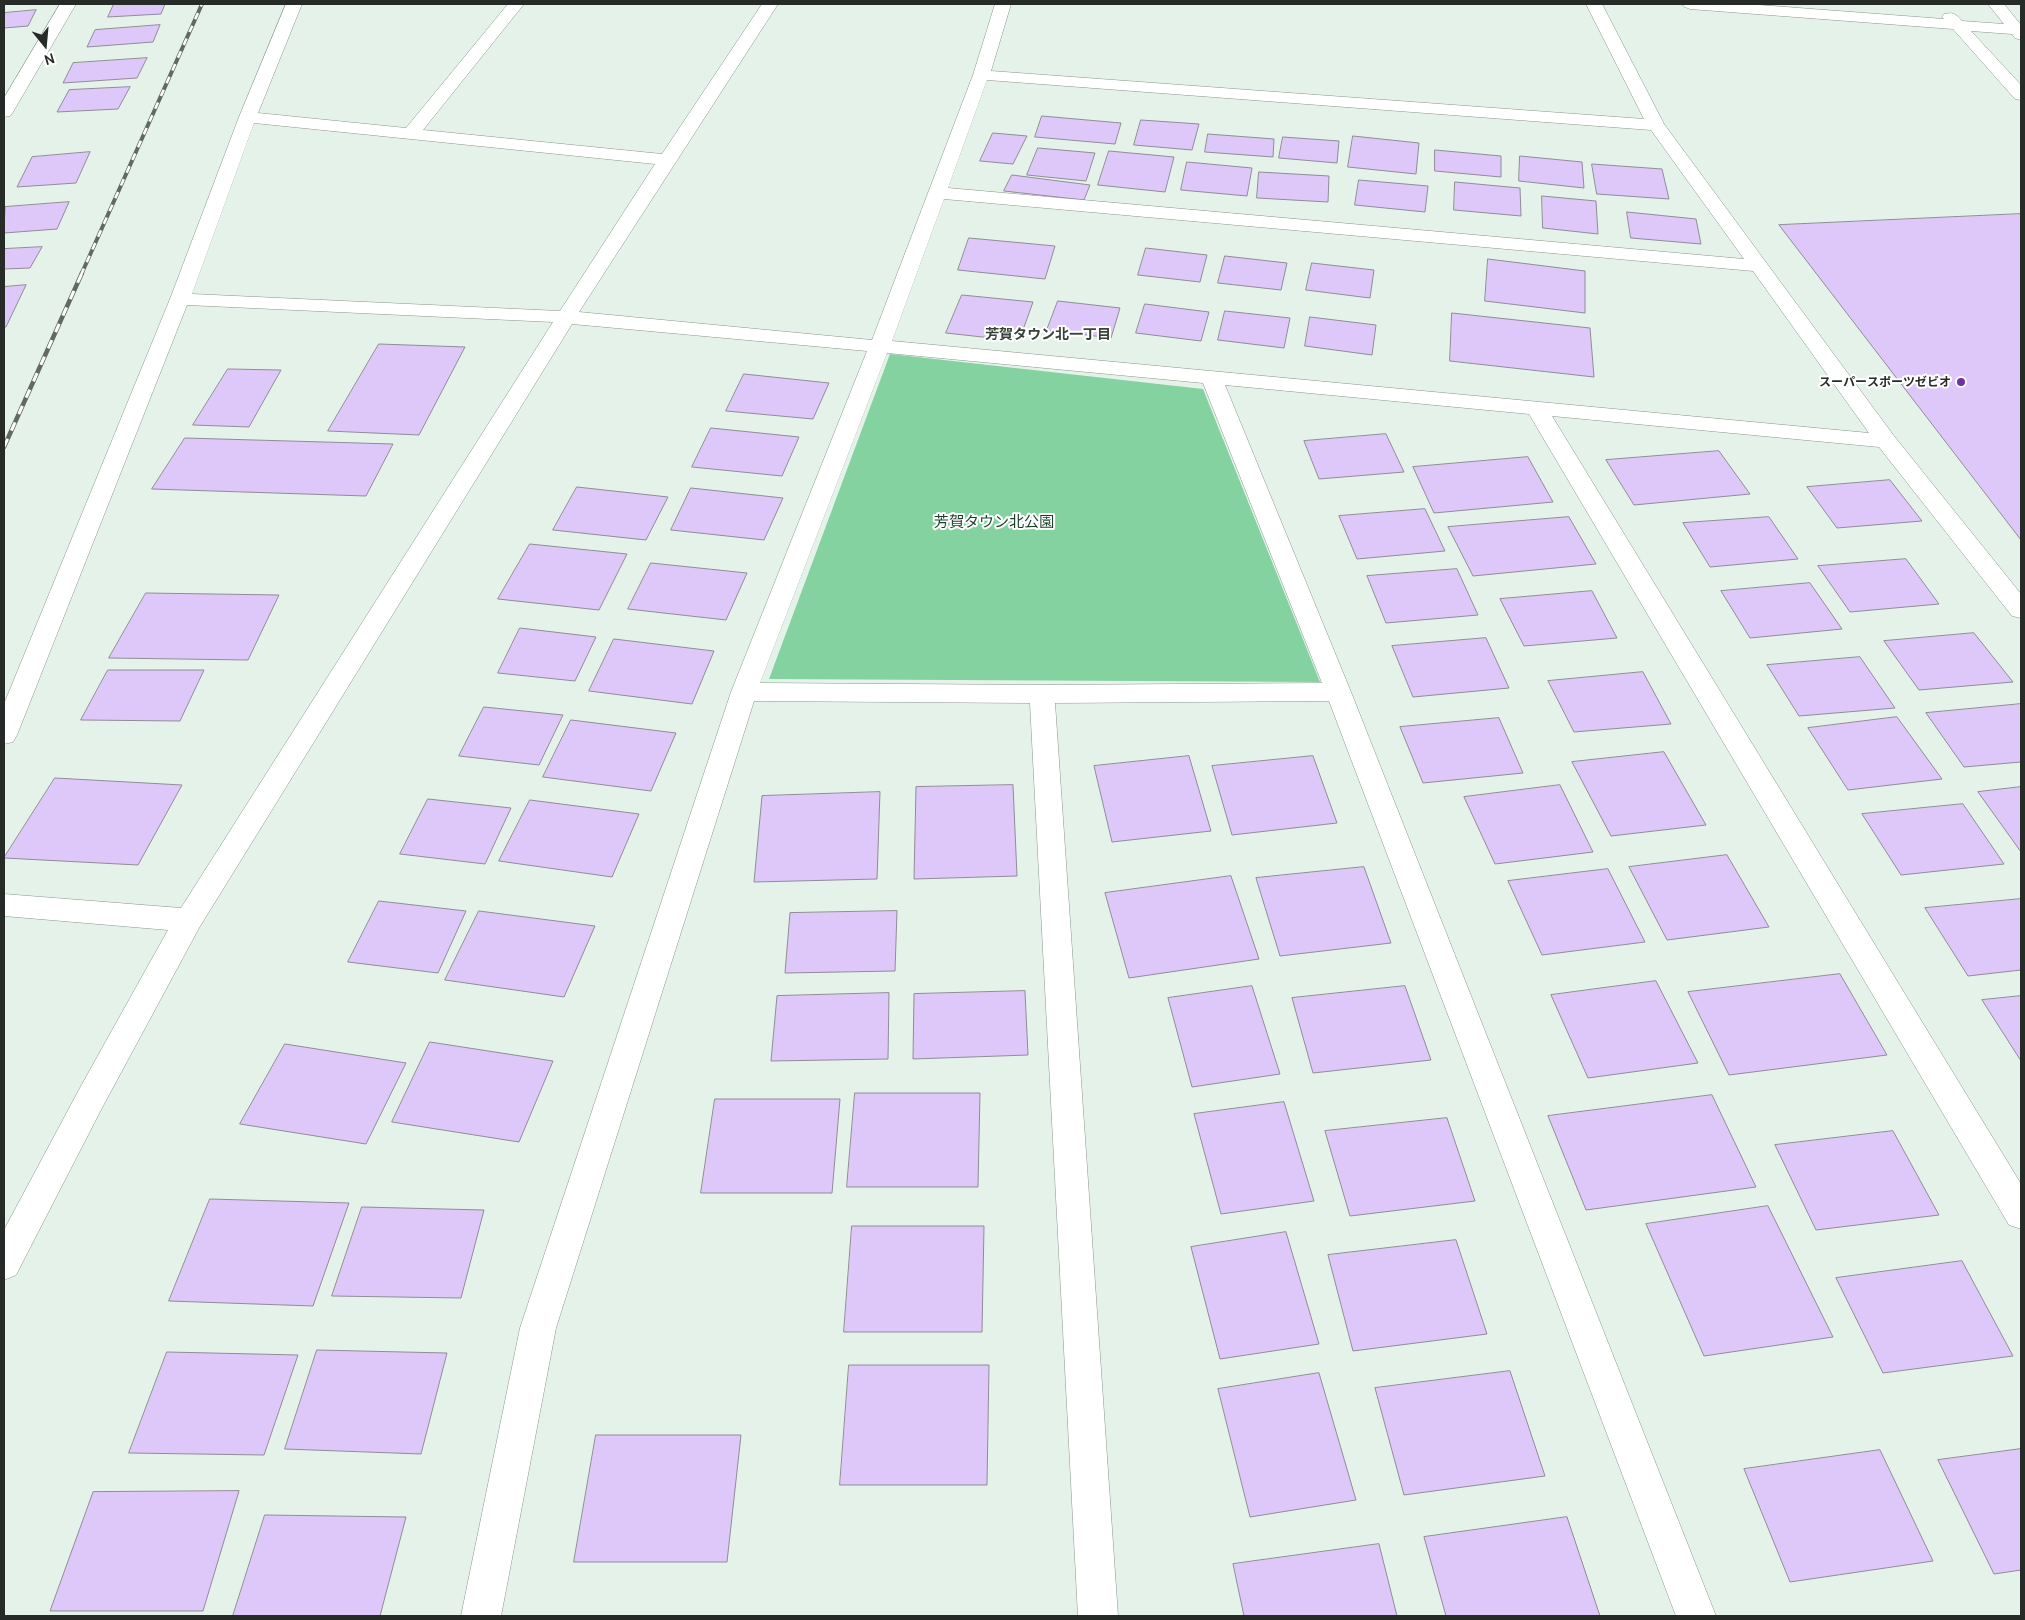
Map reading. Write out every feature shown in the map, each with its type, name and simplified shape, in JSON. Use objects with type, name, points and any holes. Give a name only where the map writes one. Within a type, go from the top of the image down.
[{"type":"street","points":[[4,112],[68,4]]},
{"type":"street","points":[[4,736],[180,299],[248,117],[294,4]]},
{"type":"street","points":[[411,133],[516,4]]},
{"type":"street","points":[[4,1264],[92,1096],[189,920],[566,317],[770,4]]},
{"type":"street","points":[[480,1616],[538,1328],[744,692],[880,345],[981,75],[1003,4]]},
{"type":"street","points":[[1594,4],[1656,125],[1886,442],[2021,610]]},
{"type":"street","points":[[1690,4],[1954,24],[2019,32]]},
{"type":"street","points":[[1941,4],[1954,24],[2021,95]]},
{"type":"street","points":[[1996,4],[2019,32]]},
{"type":"street","points":[[981,75],[1656,125]]},
{"type":"street","points":[[248,117],[667,160]]},
{"type":"street","points":[[936,193],[1758,266]]},
{"type":"street","points":[[180,299],[566,317],[880,345],[1886,442]]},
{"type":"street","points":[[1211,377],[1338,692],[1696,1616]]},
{"type":"street","points":[[1536,408],[2021,1214]]},
{"type":"street","points":[[744,692],[1042,694],[1338,692]]},
{"type":"street","points":[[1042,694],[1098,1616]]},
{"type":"street","points":[[4,905],[189,920]]},
{"type":"green space","name":"芳賀タウン北公園","points":[[890,354],[1203,389],[1320,682],[769,679]]},
{"type":"building","points":[[114,4],[165,4],[161,14],[108,17]]},
{"type":"building","points":[[36,10],[28,26],[4,28],[4,13]]},
{"type":"building","points":[[160,25],[153,42],[87,47],[95,30]]},
{"type":"building","points":[[147,58],[137,78],[63,83],[73,63]]},
{"type":"building","points":[[130,87],[118,109],[57,112],[69,90]]},
{"type":"building","points":[[1042,116],[1121,123],[1115,144],[1035,137]]},
{"type":"building","points":[[1141,120],[1199,124],[1192,150],[1134,145]]},
{"type":"building","points":[[993,133],[1027,136],[1013,164],[980,161]]},
{"type":"building","points":[[1208,134],[1274,139],[1273,157],[1205,152]]},
{"type":"building","points":[[1353,136],[1419,143],[1416,174],[1348,167]]},
{"type":"building","points":[[1283,137],[1339,141],[1337,163],[1279,158]]},
{"type":"building","points":[[1038,148],[1095,153],[1086,181],[1027,175]]},
{"type":"building","points":[[1435,150],[1501,156],[1501,177],[1435,171]]},
{"type":"building","points":[[1109,151],[1174,157],[1165,192],[1098,185]]},
{"type":"building","points":[[90,152],[76,183],[17,187],[32,157]]},
{"type":"building","points":[[1520,156],[1582,162],[1584,188],[1519,181]]},
{"type":"building","points":[[1187,162],[1252,168],[1247,196],[1181,190]]},
{"type":"building","points":[[1592,164],[1662,169],[1669,199],[1597,194]]},
{"type":"building","points":[[1259,172],[1329,176],[1328,202],[1257,198]]},
{"type":"building","points":[[1012,175],[1090,185],[1084,200],[1004,191]]},
{"type":"building","points":[[1359,180],[1428,186],[1425,212],[1355,205]]},
{"type":"building","points":[[1455,182],[1520,188],[1521,216],[1454,210]]},
{"type":"building","points":[[1542,196],[1596,201],[1598,234],[1543,228]]},
{"type":"building","points":[[69,202],[57,229],[4,233],[5,207]]},
{"type":"building","points":[[1627,212],[1696,219],[1701,244],[1631,238]]},
{"type":"building","name":"スーパースポーツゼビオ","points":[[2021,214],[2021,540],[1779,225]]},
{"type":"building","points":[[969,238],[1055,246],[1045,279],[958,270]]},
{"type":"building","points":[[42,247],[30,268],[4,269],[4,249]]},
{"type":"building","points":[[1146,248],[1207,255],[1200,282],[1138,275]]},
{"type":"building","points":[[1225,256],[1287,263],[1281,290],[1218,283]]},
{"type":"building","points":[[1488,259],[1585,271],[1585,313],[1485,301]]},
{"type":"building","points":[[1312,263],[1374,270],[1370,298],[1306,290]]},
{"type":"building","points":[[26,285],[6,327],[4,327],[4,287]]},
{"type":"building","points":[[962,295],[1033,302],[1019,341],[946,333]]},
{"type":"building","points":[[1058,301],[1120,308],[1111,338],[1047,330]]},
{"type":"building","points":[[1145,304],[1209,312],[1201,341],[1136,333]]},
{"type":"building","points":[[1225,311],[1290,318],[1284,348],[1218,340]]},
{"type":"building","points":[[1452,313],[1590,328],[1594,377],[1450,361]]},
{"type":"building","points":[[1310,317],[1376,325],[1372,355],[1305,346]]},
{"type":"building","points":[[379,344],[465,347],[419,435],[328,431]]},
{"type":"building","points":[[228,369],[281,370],[249,427],[193,425]]},
{"type":"building","points":[[744,374],[829,383],[813,419],[726,411]]},
{"type":"building","points":[[711,428],[799,437],[782,476],[692,467]]},
{"type":"building","points":[[1386,434],[1404,472],[1319,479],[1304,441]]},
{"type":"building","points":[[185,438],[393,444],[366,496],[152,489]]},
{"type":"building","points":[[1719,451],[1750,494],[1634,505],[1606,460]]},
{"type":"building","points":[[1528,457],[1553,502],[1434,513],[1413,467]]},
{"type":"building","points":[[1890,480],[1922,521],[1837,528],[1807,487]]},
{"type":"building","points":[[577,487],[668,497],[646,540],[553,530]]},
{"type":"building","points":[[691,488],[783,498],[764,540],[671,530]]},
{"type":"building","points":[[1425,509],[1445,551],[1357,559],[1339,516]]},
{"type":"building","points":[[1569,517],[1596,564],[1473,576],[1448,527]]},
{"type":"building","points":[[1769,517],[1798,559],[1710,567],[1683,523]]},
{"type":"building","points":[[530,544],[627,554],[599,610],[498,599]]},
{"type":"building","points":[[1906,559],[1939,604],[1850,612],[1818,566]]},
{"type":"building","points":[[651,563],[747,573],[726,620],[628,609]]},
{"type":"building","points":[[1457,569],[1478,615],[1386,623],[1367,576]]},
{"type":"building","points":[[1810,583],[1842,629],[1750,638],[1721,591]]},
{"type":"building","points":[[1592,591],[1617,638],[1524,646],[1500,599]]},
{"type":"building","points":[[146,593],[279,595],[248,660],[109,658]]},
{"type":"building","points":[[520,628],[596,637],[575,681],[498,673]]},
{"type":"building","points":[[1974,633],[2013,682],[1919,690],[1884,641]]},
{"type":"building","points":[[1486,638],[1509,688],[1413,697],[1392,646]]},
{"type":"building","points":[[614,639],[714,651],[692,704],[589,691]]},
{"type":"building","points":[[1860,657],[1895,708],[1799,716],[1767,665]]},
{"type":"building","points":[[108,670],[204,670],[180,721],[81,720]]},
{"type":"building","points":[[1643,672],[1671,724],[1574,732],[1548,681]]},
{"type":"building","points":[[2021,704],[2021,762],[1964,767],[1926,713]]},
{"type":"building","points":[[484,707],[563,715],[539,765],[459,756]]},
{"type":"building","points":[[1897,717],[1942,779],[1848,790],[1808,728]]},
{"type":"building","points":[[1499,718],[1523,773],[1423,783],[1400,727]]},
{"type":"building","points":[[571,720],[676,733],[651,791],[543,777]]},
{"type":"building","points":[[1664,752],[1706,825],[1611,836],[1572,762]]},
{"type":"building","points":[[1189,756],[1211,831],[1112,842],[1094,766]]},
{"type":"building","points":[[1313,756],[1337,823],[1232,835],[1212,766]]},
{"type":"building","points":[[55,778],[182,785],[138,865],[4,858]]},
{"type":"building","points":[[1013,785],[1017,876],[914,879],[916,787]]},
{"type":"building","points":[[1560,785],[1593,852],[1495,864],[1464,797]]},
{"type":"building","points":[[2021,787],[2021,852],[1978,792]]},
{"type":"building","points":[[880,792],[877,879],[754,882],[762,796]]},
{"type":"building","points":[[428,799],[511,808],[485,864],[400,854]]},
{"type":"building","points":[[530,800],[639,814],[612,877],[499,861]]},
{"type":"building","points":[[1963,804],[2004,864],[1901,875],[1862,814]]},
{"type":"building","points":[[1727,855],[1769,927],[1667,940],[1629,867]]},
{"type":"building","points":[[1364,867],[1391,943],[1280,956],[1256,878]]},
{"type":"building","points":[[1608,869],[1645,942],[1542,955],[1508,881]]},
{"type":"building","points":[[1231,876],[1259,959],[1129,978],[1105,893]]},
{"type":"building","points":[[2021,899],[2021,970],[1968,976],[1925,908]]},
{"type":"building","points":[[379,901],[466,911],[438,973],[348,962]]},
{"type":"building","points":[[479,911],[595,926],[564,997],[445,980]]},
{"type":"building","points":[[897,911],[895,971],[785,973],[790,913]]},
{"type":"building","points":[[1840,974],[1887,1055],[1729,1075],[1688,992]]},
{"type":"building","points":[[1656,981],[1698,1063],[1588,1078],[1551,995]]},
{"type":"building","points":[[1252,986],[1280,1074],[1192,1087],[1168,998]]},
{"type":"building","points":[[1405,986],[1431,1060],[1313,1073],[1292,998]]},
{"type":"building","points":[[1025,991],[1028,1055],[913,1059],[914,994]]},
{"type":"building","points":[[889,993],[888,1059],[771,1061],[777,996]]},
{"type":"building","points":[[2021,996],[2021,1061],[1982,1000]]},
{"type":"building","points":[[430,1042],[553,1061],[519,1142],[392,1122]]},
{"type":"building","points":[[285,1044],[406,1063],[366,1144],[240,1124]]},
{"type":"building","points":[[855,1093],[980,1093],[978,1187],[847,1187]]},
{"type":"building","points":[[1712,1095],[1756,1187],[1586,1210],[1548,1116]]},
{"type":"building","points":[[715,1099],[840,1099],[832,1193],[701,1193]]},
{"type":"building","points":[[1284,1102],[1314,1201],[1221,1214],[1194,1114]]},
{"type":"building","points":[[1447,1118],[1475,1201],[1350,1216],[1325,1131]]},
{"type":"building","points":[[1893,1131],[1939,1215],[1816,1230],[1775,1145]]},
{"type":"building","points":[[210,1199],[349,1203],[313,1306],[169,1301]]},
{"type":"building","points":[[1768,1206],[1833,1337],[1704,1356],[1646,1224]]},
{"type":"building","points":[[362,1207],[484,1210],[461,1298],[332,1296]]},
{"type":"building","points":[[852,1226],[984,1226],[982,1332],[844,1332]]},
{"type":"building","points":[[1286,1232],[1319,1344],[1220,1359],[1191,1247]]},
{"type":"building","points":[[1456,1240],[1487,1334],[1353,1351],[1328,1255]]},
{"type":"building","points":[[1962,1261],[2013,1356],[1883,1373],[1836,1278]]},
{"type":"building","points":[[317,1350],[447,1353],[421,1454],[285,1449]]},
{"type":"building","points":[[167,1352],[298,1355],[264,1455],[129,1453]]},
{"type":"building","points":[[849,1365],[989,1365],[987,1485],[840,1485]]},
{"type":"building","points":[[1510,1371],[1545,1476],[1404,1495],[1375,1388]]},
{"type":"building","points":[[1319,1373],[1356,1500],[1250,1517],[1218,1389]]},
{"type":"building","points":[[596,1435],[741,1435],[727,1562],[574,1562]]},
{"type":"building","points":[[2021,1449],[2021,1570],[1994,1574],[1938,1460]]},
{"type":"building","points":[[1880,1450],[1933,1561],[1790,1582],[1744,1469]]},
{"type":"building","points":[[239,1491],[203,1611],[50,1611],[93,1492]]},
{"type":"building","points":[[265,1515],[406,1517],[380,1616],[233,1616]]},
{"type":"building","points":[[1567,1517],[1600,1616],[1446,1616],[1424,1537]]},
{"type":"building","points":[[1379,1544],[1397,1616],[1244,1616],[1233,1564]]},
{"type":"railway","points":[[81,275],[202,4]]},
{"type":"railway","points":[[4,447],[82,273]]},
{"type":"place","name":"スーパースポーツゼビオ","points":[[1961,382]]},
{"type":"district","name":"芳賀タウン北一丁目","points":[[1048,335]]}]
